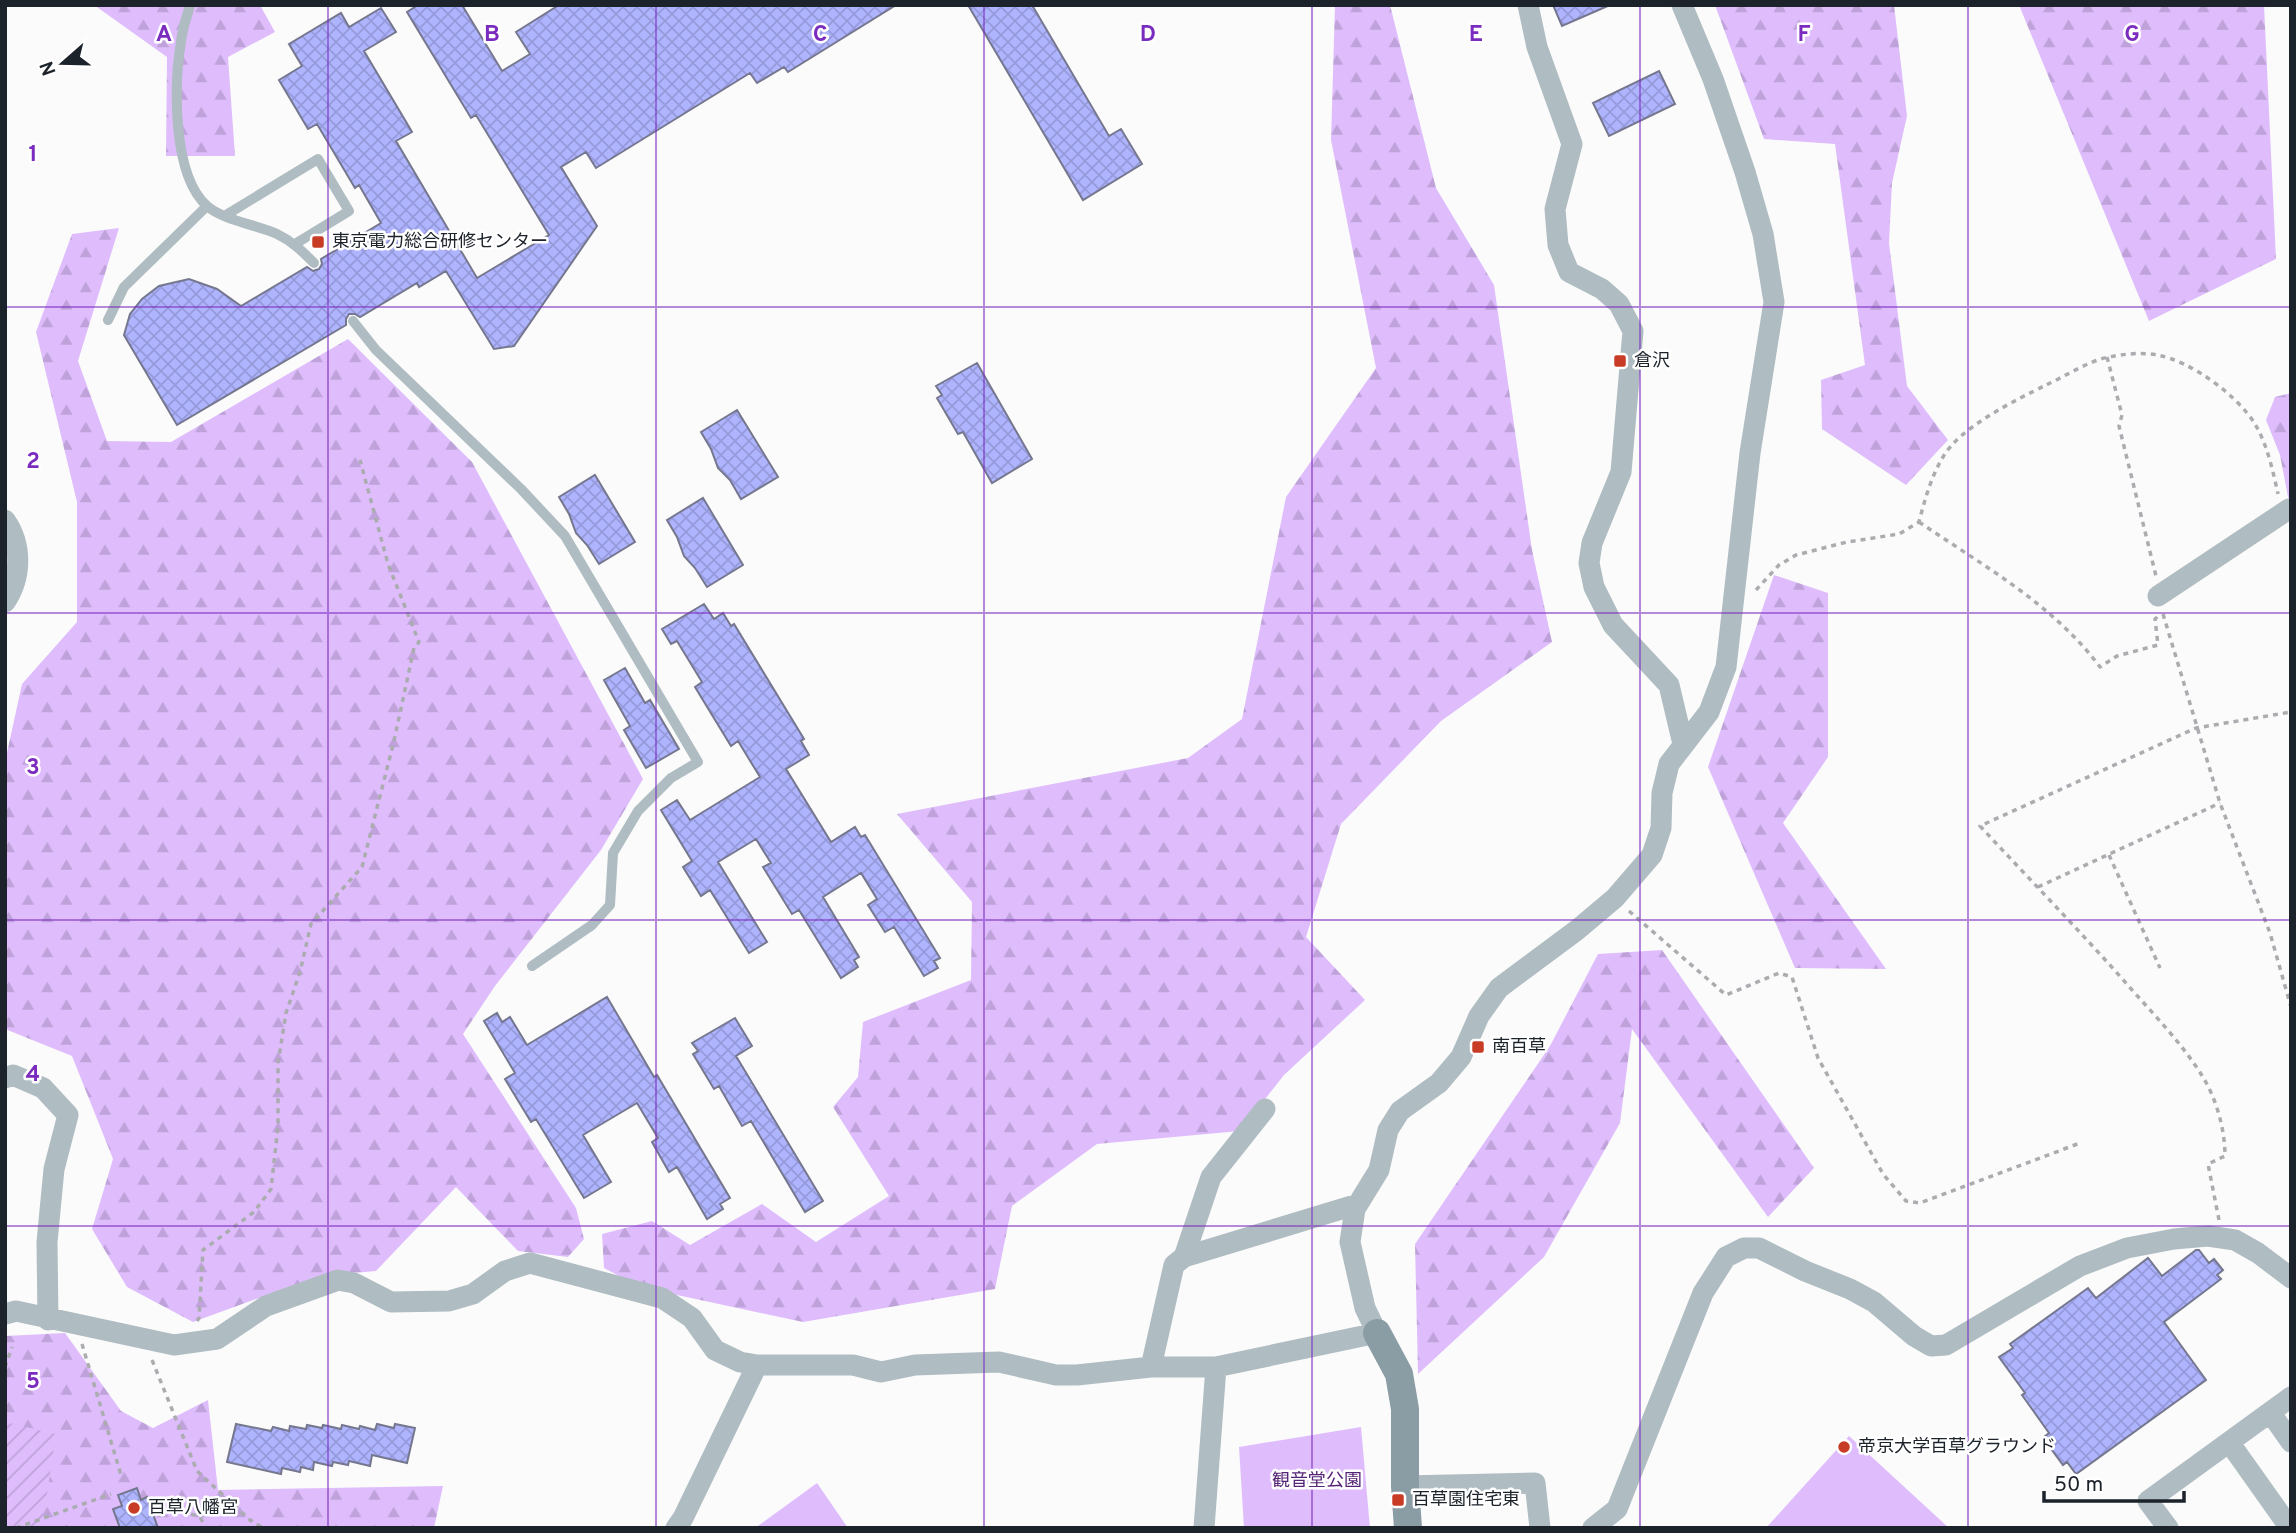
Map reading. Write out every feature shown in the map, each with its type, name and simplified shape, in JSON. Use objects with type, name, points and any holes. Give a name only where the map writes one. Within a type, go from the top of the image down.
[{"type":"street","points":[[1528,5],[1536,47],[1572,144],[1555,209],[1558,245],[1569,272],[1602,289],[1619,304],[1633,331],[1621,472],[1592,543],[1589,563],[1594,587],[1613,625],[1669,685],[1683,744]]},
{"type":"street","points":[[1408,1528],[1405,1409],[1399,1374],[1365,1308],[1350,1242],[1355,1209],[1378,1170],[1388,1130],[1400,1111],[1439,1083],[1461,1056],[1479,1016],[1499,988],[1615,898],[1651,855],[1661,828],[1662,793],[1669,764],[1709,712],[1726,667],[1749,453],[1773,302],[1763,234],[1745,172],[1713,79],[1682,5]]},
{"type":"street","points":[[2160,604],[2287,512]]},
{"type":"street","points":[[5,520],[12,530],[20,565],[5,602]]},
{"type":"street","points":[[5,1078],[13,1075],[43,1088],[68,1115],[54,1170],[47,1242],[48,1320]]},
{"type":"street","points":[[1184,1257],[1211,1177],[1265,1109]]},
{"type":"street","points":[[1151,1367],[1174,1265],[1184,1257],[1358,1204]]},
{"type":"street","points":[[1593,1528],[1618,1509],[1703,1293],[1726,1257],[1744,1248],[1759,1248],[1775,1258],[1874,1302],[1914,1336],[1931,1346],[1946,1345],[2080,1266],[2127,1248],[2208,1236],[2235,1240],[2258,1253],[2291,1278]]},
{"type":"street","points":[[5,1314],[16,1311],[174,1345],[217,1339],[266,1306],[338,1280],[354,1283],[391,1302],[449,1301],[473,1294],[505,1271],[530,1263],[662,1298],[692,1318],[715,1350],[740,1362],[757,1365],[853,1365],[881,1372],[915,1365],[999,1362],[1056,1376],[1151,1367],[1216,1367],[1377,1333]]},
{"type":"street","points":[[676,1528],[757,1365]]},
{"type":"street","points":[[1204,1528],[1216,1367]]},
{"type":"street","points":[[2168,1528],[2148,1501],[2291,1397]]},
{"type":"street","points":[[2270,1412],[2291,1442]]},
{"type":"street","points":[[2229,1442],[2290,1528]]},
{"type":"street","points":[[1405,1486],[1535,1483],[1540,1528]]},
{"type":"lane","points":[[190,5],[181,41],[177,89],[178,127],[187,172],[207,206],[277,234],[295,244],[314,263]]},
{"type":"lane","points":[[226,215],[318,159],[349,211],[295,244]]},
{"type":"lane","points":[[108,320],[124,287],[207,206]]},
{"type":"lane","points":[[353,321],[376,350],[521,489],[565,536],[698,762],[671,778],[638,811],[612,853],[610,905],[592,925],[532,967]]},
{"type":"path","points":[[1752,594],[1779,565],[1796,555],[1847,542],[1899,534],[1919,522],[1929,486],[1944,454],[1967,432],[2011,402],[2106,357],[2157,355],[2184,365],[2216,383],[2240,404],[2256,425],[2287,512]]},
{"type":"path","points":[[2106,357],[2122,415],[2119,426],[2157,580],[2160,604],[2220,803],[2270,933],[2291,1007]]},
{"type":"path","points":[[174,1345],[199,1318],[203,1250],[254,1212],[271,1189],[278,1126],[278,1063],[286,1013],[300,972],[311,924],[362,867],[414,648],[419,642],[388,564],[360,460]]},
{"type":"path","points":[[1919,522],[2049,611],[2087,649],[2100,667],[2117,656],[2158,645],[2155,619],[2160,604]]},
{"type":"path","points":[[2223,1238],[2208,1164],[2225,1156],[2225,1139],[2203,1076],[2175,1038],[1980,826],[2196,728],[2291,712]]},
{"type":"path","points":[[2038,887],[2220,803]]},
{"type":"path","points":[[2108,855],[2160,968]]},
{"type":"path","points":[[1615,898],[1726,995],[1779,973],[1792,977],[1818,1058],[1883,1174],[1906,1201],[1920,1203],[2080,1143]]},
{"type":"path","points":[[76,1325],[121,1475]]},
{"type":"path","points":[[143,1339],[197,1471],[250,1520],[263,1528]]},
{"type":"path","points":[[5,1367],[12,1347]]},
{"type":"path","points":[[16,1528],[111,1494]]},
{"type":"path","points":[[172,1508],[200,1517],[206,1528]]},
{"type":"green space","points":[[94,5],[260,5],[275,32],[228,57],[235,156],[166,156],[167,57]]},
{"type":"green space","points":[[1335,5],[1390,5],[1436,188],[1494,285],[1532,550],[1552,642],[1441,721],[1341,824],[1306,937],[1365,1000],[1284,1075],[1240,1131],[1097,1144],[1012,1206],[995,1289],[803,1322],[640,1287],[604,1268],[602,1234],[652,1221],[690,1245],[762,1204],[816,1242],[889,1196],[833,1107],[858,1077],[863,1022],[971,980],[972,902],[897,814],[1188,758],[1242,719],[1286,497],[1376,368],[1331,140]]},
{"type":"green space","points":[[1715,5],[1894,5],[1907,116],[1892,183],[1889,243],[1907,386],[1948,440],[1906,485],[1822,429],[1821,380],[1865,365],[1835,144],[1764,139]]},
{"type":"green space","points":[[2019,5],[2264,5],[2276,259],[2149,321]]},
{"type":"green space","points":[[119,228],[78,361],[107,441],[171,442],[348,339],[472,462],[643,779],[601,850],[495,986],[463,1034],[576,1208],[584,1239],[568,1257],[518,1251],[456,1187],[376,1271],[319,1276],[193,1322],[127,1287],[92,1229],[113,1159],[72,1056],[5,1029],[5,762],[22,684],[77,622],[77,502],[36,332],[72,234]]},
{"type":"green space","points":[[2291,393],[2291,502],[2280,455],[2266,420],[2275,397]]},
{"type":"green space","points":[[1774,575],[1828,593],[1828,757],[1783,823],[1886,969],[1795,968],[1708,767]]},
{"type":"green space","points":[[1662,950],[1814,1168],[1768,1217],[1632,1029],[1620,1123],[1544,1257],[1418,1374],[1415,1244],[1550,1046],[1598,954]]},
{"type":"green space","points":[[65,1333],[121,1411],[153,1428],[208,1400],[218,1490],[443,1486],[434,1528],[5,1528],[5,1336]]},
{"type":"green space","points":[[5,1422],[56,1434],[42,1528],[5,1528]]},
{"type":"green space","name":"観音堂公園","points":[[1361,1427],[1370,1528],[1244,1528],[1239,1447]]},
{"type":"green space","points":[[1849,1436],[1949,1528],[1766,1528]]},
{"type":"green space","points":[[817,1483],[848,1528],[755,1528]]},
{"type":"building","points":[[418,5],[462,5],[502,71],[530,54],[516,32],[559,5],[896,5],[788,72],[784,67],[757,83],[750,73],[596,168],[586,152],[561,167],[597,226],[514,346],[494,349],[446,271],[419,287],[417,283],[360,317],[349,314],[346,325],[177,425],[124,335],[130,314],[142,299],[159,286],[189,279],[217,289],[241,306],[307,267],[313,271],[319,269],[321,259],[381,223],[359,185],[355,188],[317,124],[308,129],[279,80],[302,66],[289,44],[341,13],[349,27],[381,8],[396,32],[364,51],[412,132],[396,141],[477,278],[549,235],[476,115],[471,118],[407,12]]},
{"type":"building","points":[[968,5],[1032,5],[1109,136],[1121,129],[1142,164],[1083,200]]},
{"type":"building","points":[[1553,5],[1610,5],[1562,26]]},
{"type":"building","points":[[1659,71],[1675,104],[1609,136],[1593,103]]},
{"type":"building","points":[[977,363],[1032,459],[992,483],[963,432],[958,434],[937,398],[942,395],[936,386]]},
{"type":"building","points":[[737,410],[778,477],[741,499],[730,480],[718,468],[701,432]]},
{"type":"building","points":[[595,475],[635,542],[599,564],[576,533],[559,497]]},
{"type":"building","points":[[703,498],[743,565],[707,587],[684,556],[667,520]]},
{"type":"building","points":[[704,604],[714,619],[723,613],[731,626],[734,624],[804,739],[801,741],[809,755],[786,769],[831,842],[855,827],[861,837],[865,835],[940,958],[934,961],[938,968],[924,976],[894,927],[885,932],[868,905],[877,899],[861,873],[823,897],[859,957],[854,960],[858,967],[841,978],[799,910],[792,914],[763,867],[771,863],[756,839],[718,862],[767,942],[749,953],[710,890],[701,896],[683,867],[692,861],[661,810],[677,800],[690,820],[760,777],[738,741],[731,746],[695,687],[702,682],[677,641],[671,644],[662,629]]},
{"type":"building","points":[[625,668],[645,703],[650,700],[679,749],[646,768],[624,730],[630,726],[604,680]]},
{"type":"building","points":[[607,997],[730,1198],[720,1204],[723,1209],[707,1219],[677,1167],[669,1172],[652,1142],[658,1138],[637,1103],[583,1135],[611,1182],[584,1198],[536,1119],[531,1122],[505,1079],[515,1073],[484,1021],[497,1013],[502,1022],[510,1017],[527,1045]]},
{"type":"building","points":[[735,1018],[752,1046],[736,1056],[823,1201],[805,1212],[751,1121],[742,1126],[719,1086],[714,1089],[693,1054],[698,1051],[692,1043]]},
{"type":"building","points":[[2199,1250],[2209,1263],[2214,1259],[2223,1270],[2217,1275],[2221,1279],[2164,1322],[2206,1380],[2076,1474],[2067,1462],[2063,1465],[2043,1438],[2049,1433],[1999,1357],[2013,1348],[2010,1344],[2088,1288],[2096,1298],[2148,1258],[2162,1276]]},
{"type":"building","points":[[236,1424],[271,1431],[273,1427],[289,1431],[290,1426],[306,1429],[307,1425],[341,1429],[342,1425],[359,1429],[360,1426],[375,1430],[377,1424],[394,1428],[395,1424],[415,1428],[407,1463],[372,1455],[370,1466],[349,1461],[348,1465],[333,1462],[332,1466],[314,1462],[313,1470],[301,1467],[300,1472],[282,1468],[281,1474],[227,1462]]},
{"type":"building","name":"百草八幡宮","points":[[137,1488],[141,1500],[147,1497],[158,1528],[120,1528],[113,1509],[122,1506],[118,1495]]},
{"type":"place","name":"東京電力総合研修センター","points":[[318,242]]},
{"type":"place","name":"倉沢","points":[[1620,361]]},
{"type":"place","name":"南百草","points":[[1478,1047]]},
{"type":"place","name":"帝京大学百草グラウンド","points":[[1844,1447]]},
{"type":"place","name":"百草園住宅東","points":[[1398,1500]]},
{"type":"place","name":"百草八幡宮","points":[[134,1508]]}]
